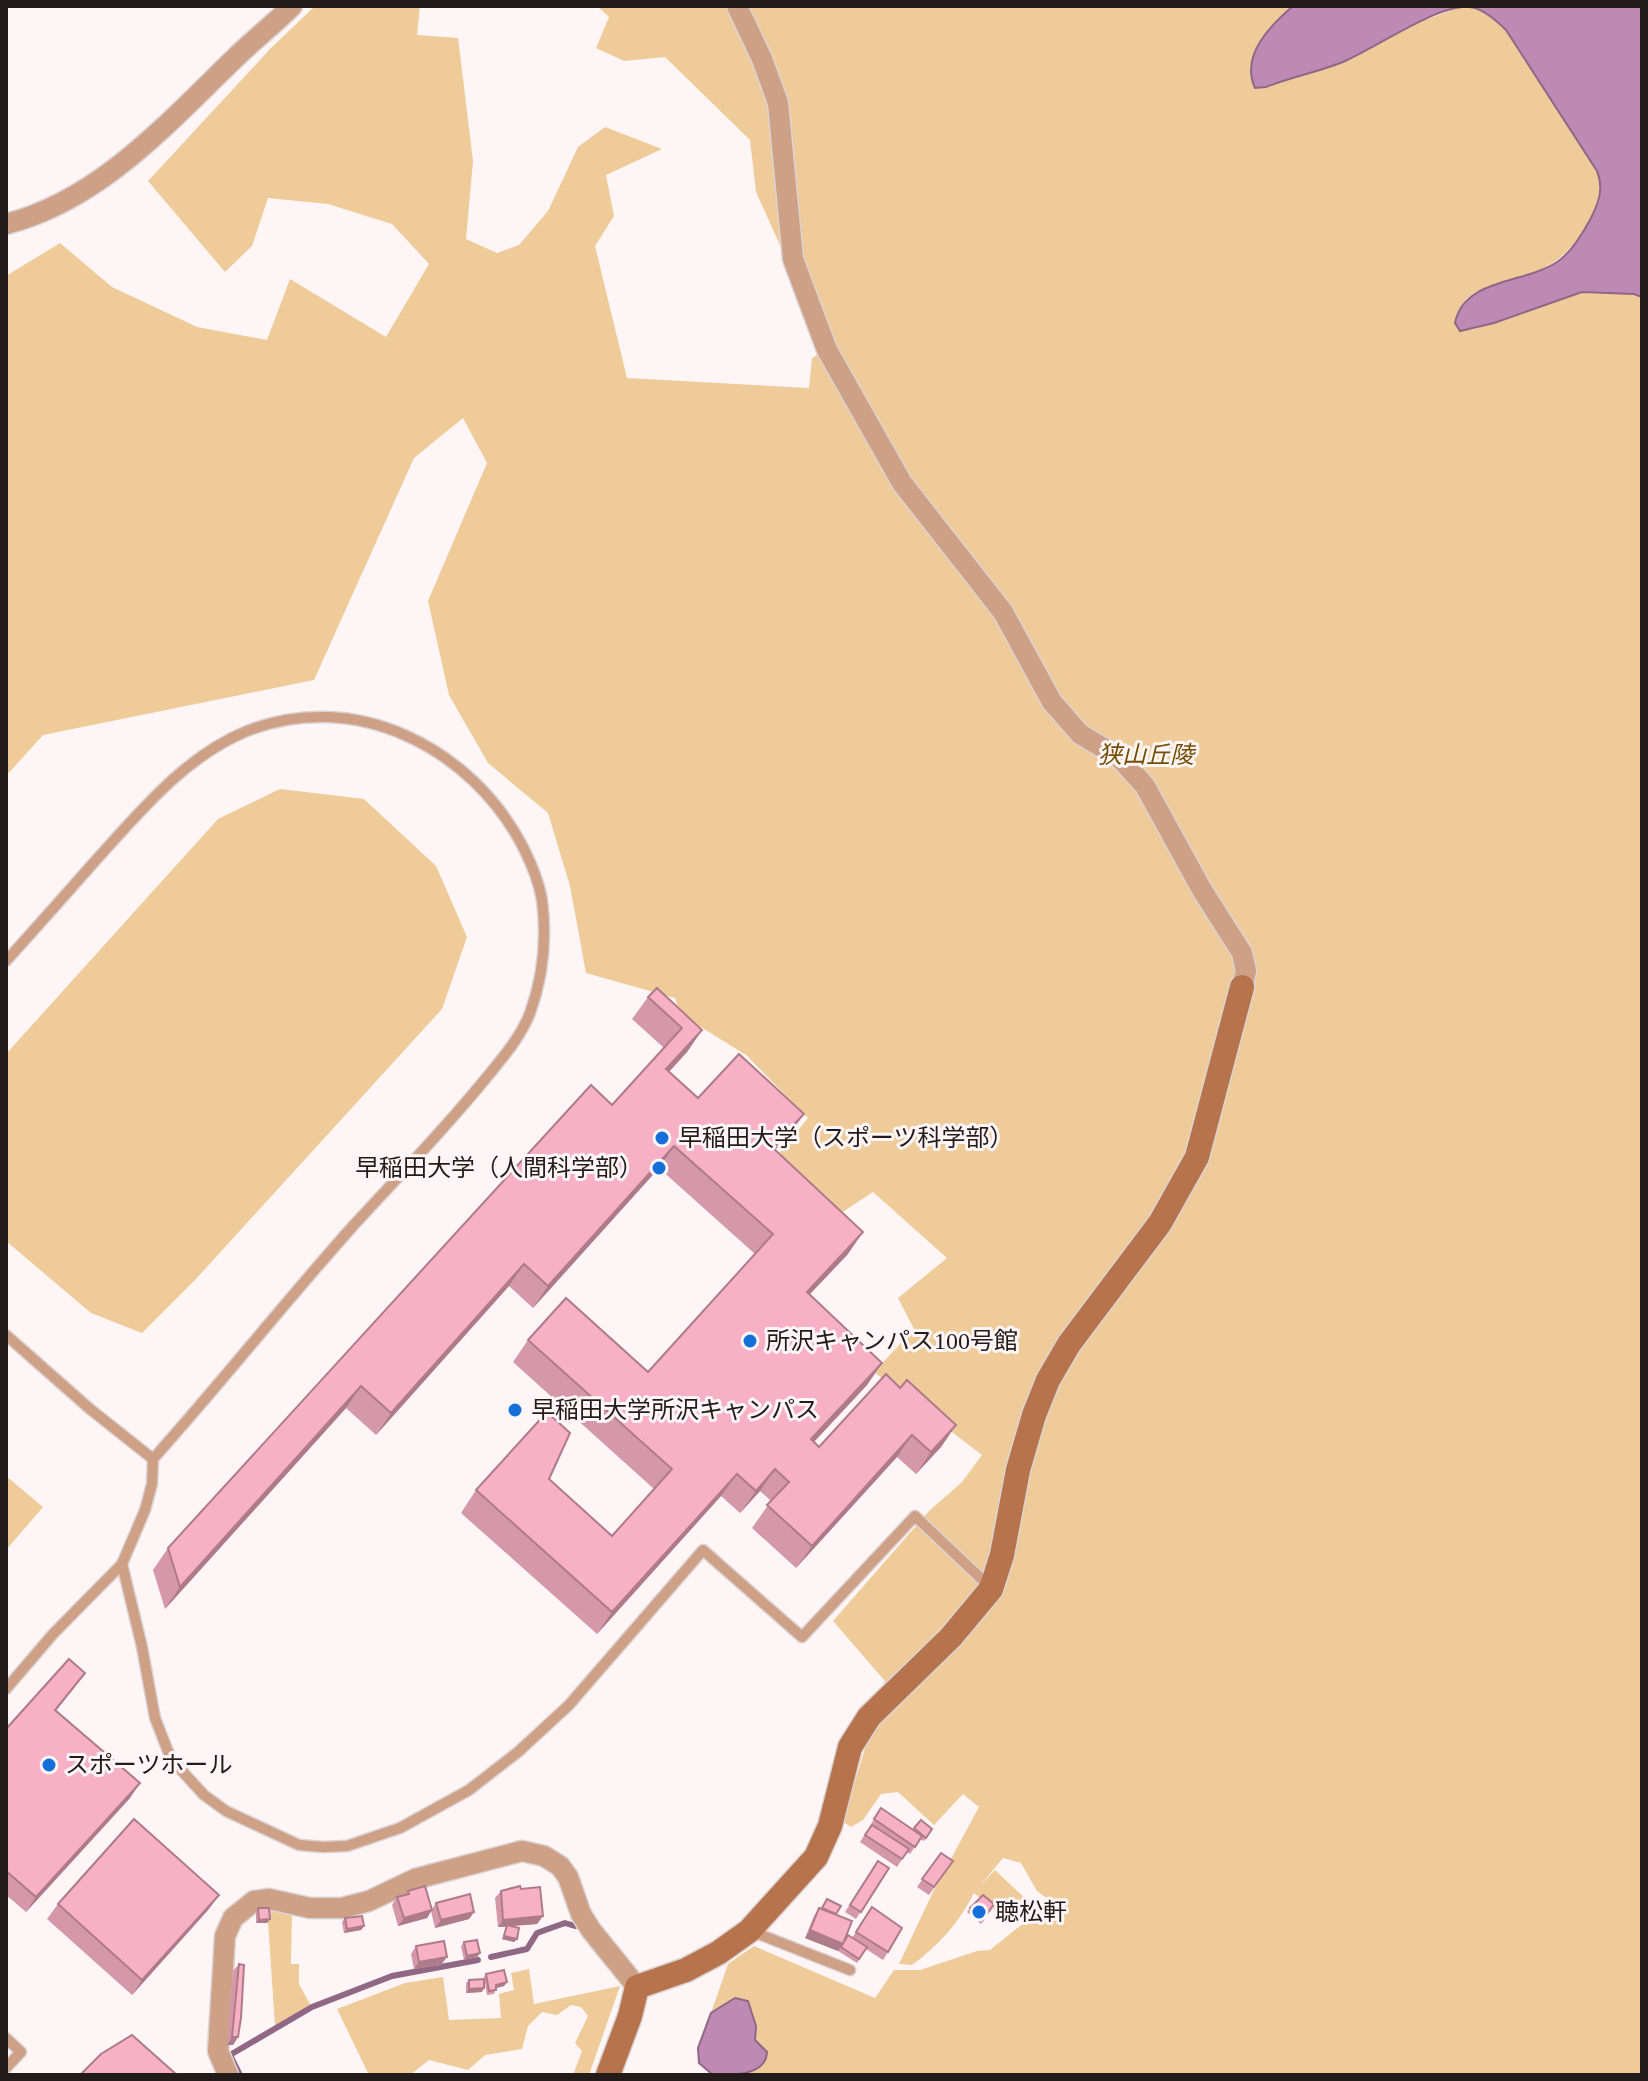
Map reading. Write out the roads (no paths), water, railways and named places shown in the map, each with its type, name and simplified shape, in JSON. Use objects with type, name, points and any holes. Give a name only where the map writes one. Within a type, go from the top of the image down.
[{"type":"street","points":[[6,224],[66,202],[105,175],[170,121],[266,27],[292,6]]},
{"type":"street","points":[[637,1987],[686,1970],[749,1931],[816,1857],[830,1826],[850,1747],[869,1717],[951,1637],[991,1589],[1002,1555],[1018,1470],[1048,1380],[1069,1344],[1160,1223],[1197,1157],[1246,971],[1242,953],[1202,890],[1145,786],[1120,758],[1080,734],[1052,702],[1003,612],[902,483],[827,350],[793,259],[778,103],[737,6]]},
{"type":"street","points":[[228,2075],[218,2051],[225,1936],[233,1918],[254,1901],[269,1899],[310,1908],[342,1908],[369,1901],[415,1879],[522,1851],[544,1856],[560,1866],[568,1877],[581,1914],[591,1930],[637,1987]]},
{"type":"street","points":[[608,2075],[630,2016],[637,1987]]},
{"type":"lane","points":[[6,961],[155,797],[203,756],[246,731],[282,722],[324,717],[355,719],[415,738],[442,754],[481,789],[505,816],[530,862],[542,897],[545,934],[543,959],[529,1016],[516,1040],[461,1108],[350,1229],[153,1459],[152,1484],[145,1510],[122,1564],[53,1634],[6,1689]]},
{"type":"lane","points":[[6,1335],[90,1409],[153,1459]]},
{"type":"lane","points":[[122,1564],[155,1718],[171,1759],[204,1795],[226,1811],[299,1845],[323,1847],[347,1846],[400,1828],[469,1790],[518,1752],[569,1705],[703,1550],[802,1637],[915,1516],[991,1589]]},
{"type":"lane","points":[[749,1931],[850,1970]]},
{"type":"lane","points":[[6,2038],[21,2052],[6,2068]]},
{"type":"waterway","points":[[491,1957],[527,1949],[537,1933],[565,1923],[575,1926]]},
{"type":"waterway","points":[[240,2075],[230,2055],[312,2007],[392,1976],[478,1960]]},
{"type":"place","name":"早稲田大学（スポーツ科学部）","points":[[662,1138]]},
{"type":"place","name":"早稲田大学（人間科学部）","points":[[659,1168]]},
{"type":"place","name":"所沢キャンパス100号館","points":[[750,1341]]},
{"type":"place","name":"早稲田大学所沢キャンパス","points":[[515,1410]]},
{"type":"place","name":"スポーツホール","points":[[49,1765]]},
{"type":"place","name":"聴松軒","points":[[979,1912]]},
{"type":"park label","name":"狭山丘陵","points":[[1146,755]]}]
